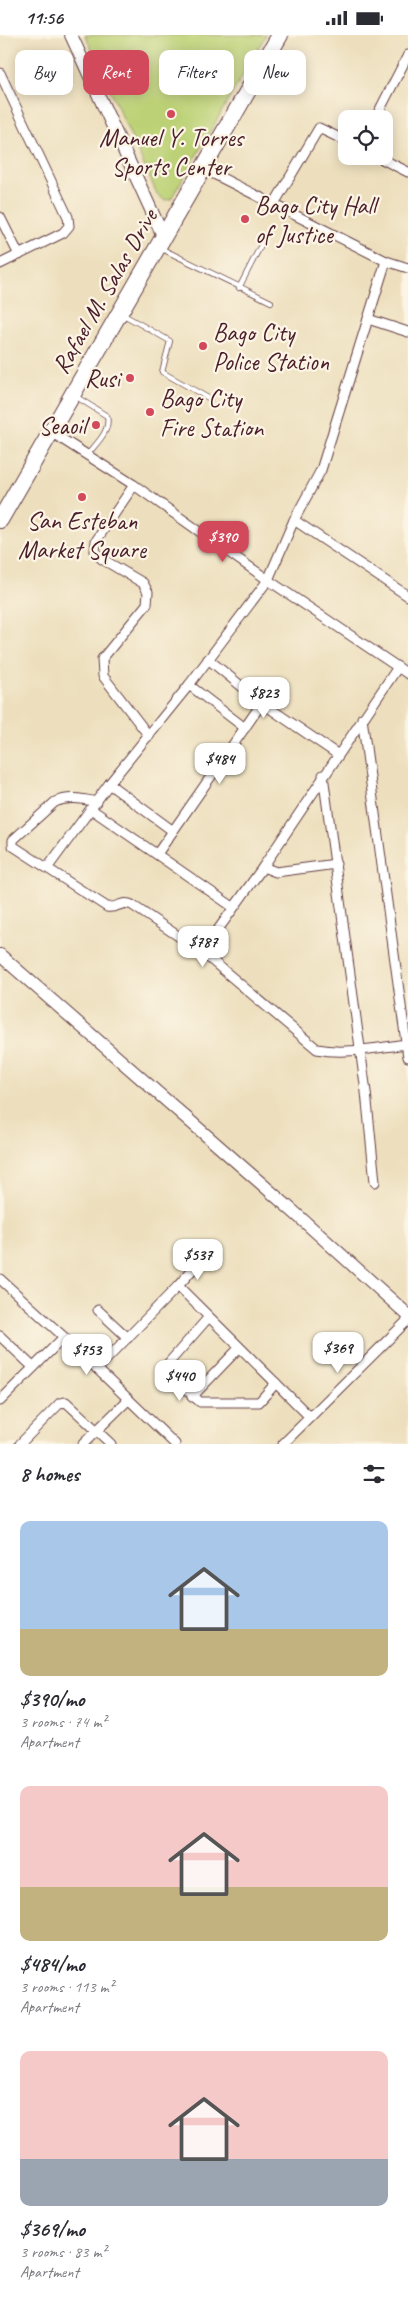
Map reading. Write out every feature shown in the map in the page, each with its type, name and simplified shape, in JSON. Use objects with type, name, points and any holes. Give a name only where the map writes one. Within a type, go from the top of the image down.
[{"type":"highway","name":"Rafael M. Salas Drive","points":[[0,520],[280,35]]},
{"type":"street","points":[[71,35],[162,242]]},
{"type":"street","points":[[379,110],[408,55]]},
{"type":"street","points":[[0,73],[68,217],[69,226],[63,233],[0,265]]},
{"type":"street","points":[[274,204],[319,128],[338,137]]},
{"type":"street","points":[[393,164],[408,172]]},
{"type":"street","points":[[204,169],[386,261],[408,268]]},
{"type":"street","points":[[0,217],[18,255]]},
{"type":"street","points":[[48,867],[109,784],[189,685],[268,580],[294,521],[322,471],[386,261]]},
{"type":"street","points":[[368,319],[408,332]]},
{"type":"street","points":[[51,432],[134,485],[268,580],[408,674]]},
{"type":"street","points":[[134,485],[96,541],[94,552],[102,559],[142,583],[148,592],[148,605],[102,659],[101,668],[103,676],[149,736]]},
{"type":"street","points":[[294,521],[408,596]]},
{"type":"street","points":[[208,659],[262,703],[337,755]]},
{"type":"street","points":[[202,952],[263,867],[323,775],[398,667]]},
{"type":"street","points":[[189,685],[245,728]]},
{"type":"street","points":[[157,854],[262,703]]},
{"type":"street","points":[[362,718],[408,1057]]},
{"type":"street","points":[[323,775],[360,1050],[375,1182]]},
{"type":"street","points":[[109,784],[173,831]]},
{"type":"street","points":[[233,907],[157,854],[94,805],[77,798],[62,799],[55,802],[13,840],[16,849],[48,867],[107,907],[110,908],[123,903],[132,905],[202,952],[317,1049],[326,1051],[360,1050],[407,1044]]},
{"type":"street","points":[[263,867],[276,872],[336,863]]},
{"type":"street","points":[[0,955],[288,1207],[408,1315]]},
{"type":"street","points":[[97,1369],[128,1339],[200,1261]]},
{"type":"street","points":[[0,1279],[64,1337],[174,1444]]},
{"type":"street","points":[[178,1286],[208,1318],[310,1417]]},
{"type":"street","points":[[98,1310],[128,1339]]},
{"type":"street","points":[[208,1318],[166,1366],[166,1371],[192,1397],[204,1403],[235,1401],[256,1403],[276,1383]]},
{"type":"street","points":[[283,1444],[408,1320]]},
{"type":"street","points":[[0,1336],[34,1367]]},
{"type":"street","points":[[0,1401],[64,1337]]},
{"type":"street","points":[[192,1397],[240,1348]]},
{"type":"street","points":[[83,1444],[128,1400]]},
{"type":"street","points":[[20,1444],[60,1403],[66,1402],[111,1444]]},
{"type":"lane","points":[[239,288],[263,241]]},
{"type":"lane","points":[[162,242],[239,288],[272,302]]},
{"type":"lane","points":[[121,313],[170,341],[162,372],[210,399]]},
{"type":"lane","points":[[72,395],[107,416],[108,421],[105,432],[87,455]]},
{"type":"green space","name":"Manuel Y. Torres Sports Center","points":[[85,35],[266,35],[257,50],[244,50],[244,73],[234,90],[234,50],[159,50],[159,95],[231,95],[171,199],[164,200],[157,194],[112,95],[149,95],[149,50],[92,50]]},
{"type":"place","name":"Manuel Y. Torres Sports Center","points":[[171,114]]},
{"type":"place","name":"Bago City Hall of Justice","points":[[245,219]]},
{"type":"place","name":"Bago City Police Station","points":[[203,346]]},
{"type":"place","name":"Rusi","points":[[130,378]]},
{"type":"place","name":"Bago City Fire Station","points":[[150,412]]},
{"type":"place","name":"Seaoil","points":[[96,425]]},
{"type":"place","name":"San Esteban Market Square","points":[[82,497]]}]
